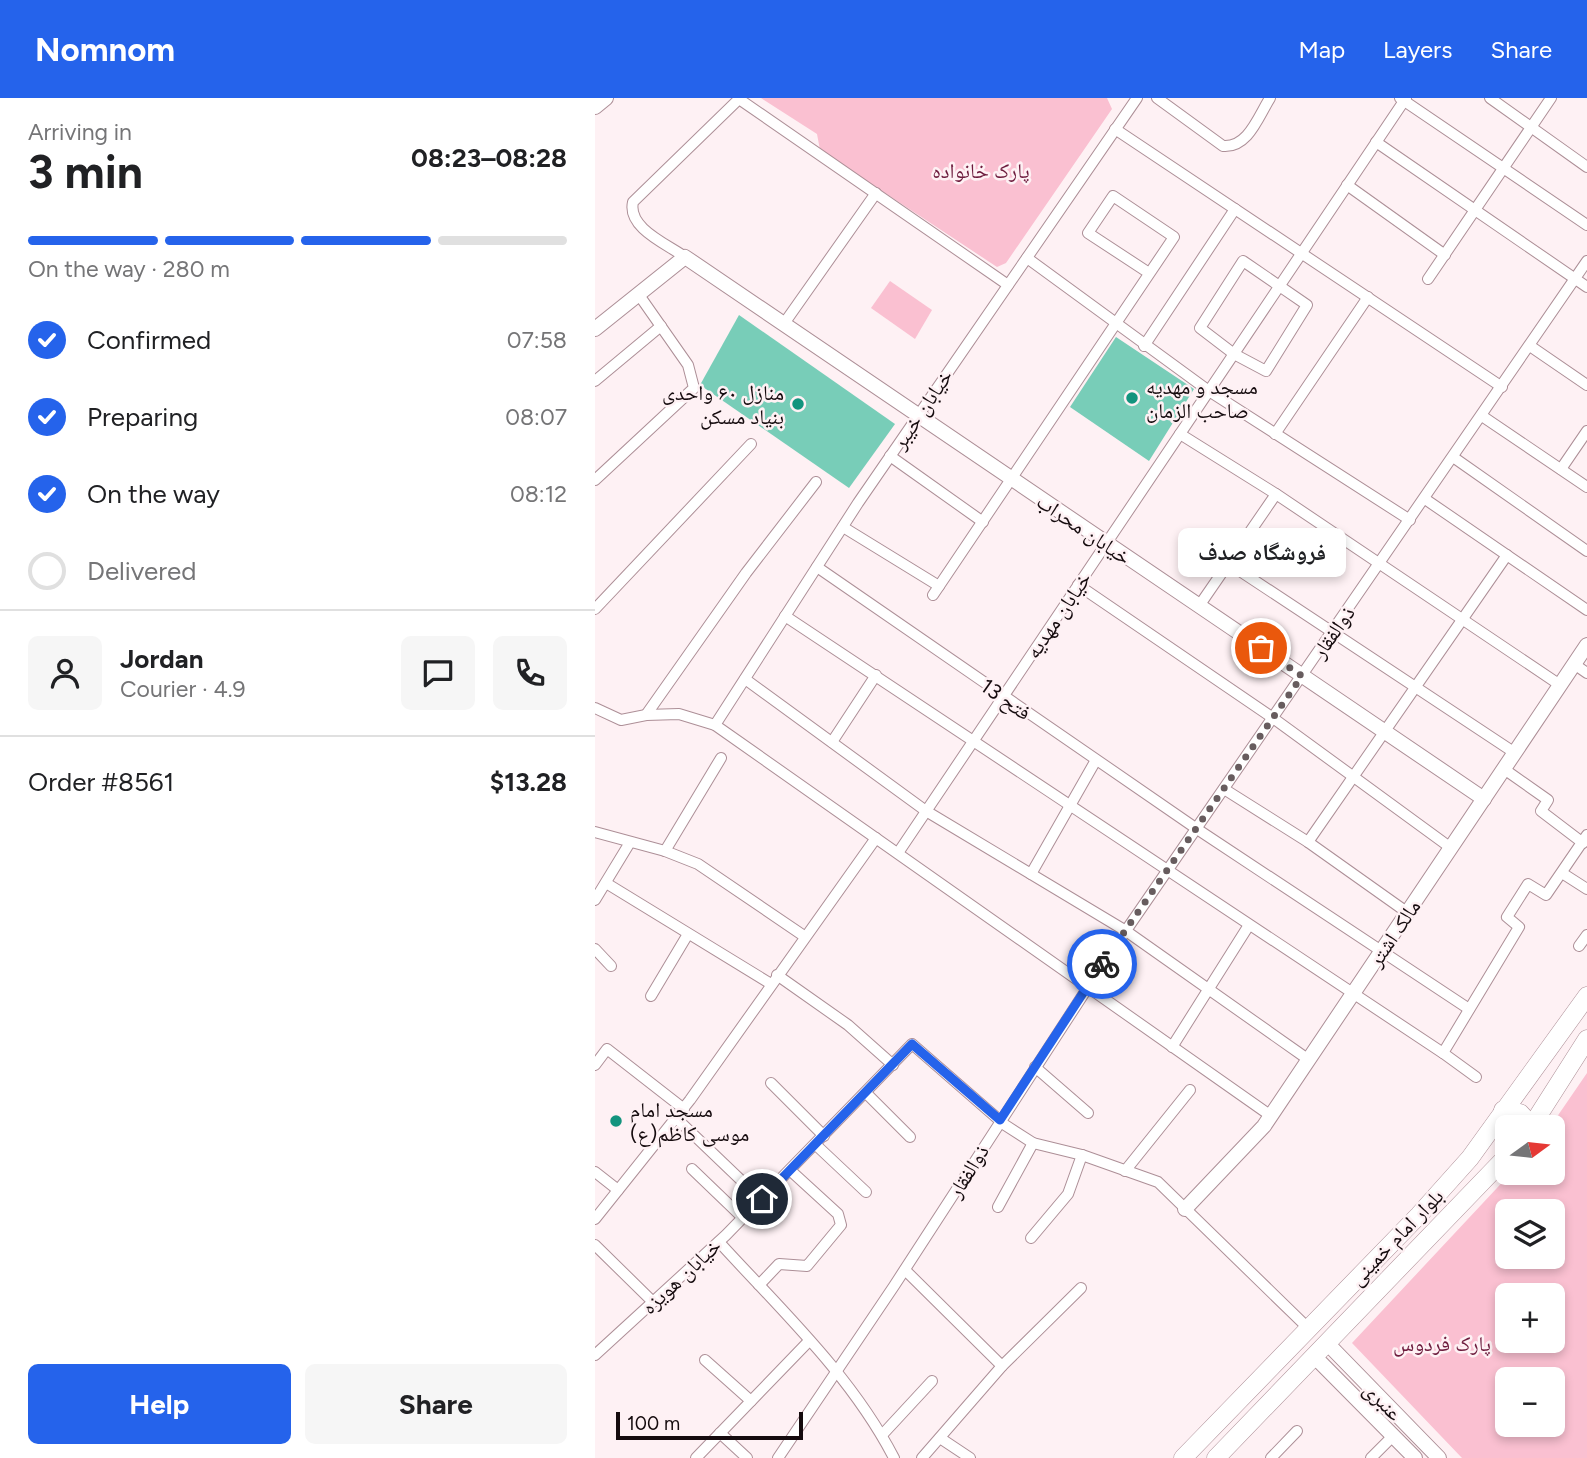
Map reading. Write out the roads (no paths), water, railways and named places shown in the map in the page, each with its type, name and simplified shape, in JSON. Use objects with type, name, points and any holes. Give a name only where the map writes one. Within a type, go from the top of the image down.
[{"type":"main road","name":"بلوار امام خمینی","points":[[1182,1458],[1453,1177],[1587,996]]},
{"type":"main road","points":[[1539,1115],[1587,1039]]},
{"type":"main road","points":[[1525,1080],[1533,1093],[1549,1099]]},
{"type":"main road","points":[[1503,1110],[1522,1115]]},
{"type":"main road","name":"بلوار امام خمینی","points":[[1216,1458],[1495,1169]]},
{"type":"street","points":[[595,107],[606,98]]},
{"type":"street","points":[[595,329],[685,257],[638,225],[632,215],[633,202],[739,98],[1008,285]]},
{"type":"street","points":[[1157,98],[1223,146],[1235,147],[1243,142],[1270,98]]},
{"type":"street","points":[[1490,98],[1587,167]]},
{"type":"street","points":[[1428,279],[1551,98]]},
{"type":"street","name":"خیابان خیبر","points":[[715,725],[890,456],[1135,99]]},
{"type":"street","points":[[1403,99],[1587,225]]},
{"type":"street","name":"خیابان مهدیه","points":[[898,853],[1377,142],[1403,99]]},
{"type":"street","points":[[1115,129],[1502,387]]},
{"type":"street","points":[[1377,142],[1587,287]]},
{"type":"street","points":[[1347,186],[1445,255]]},
{"type":"street","points":[[783,325],[876,193]]},
{"type":"street","points":[[843,527],[936,590],[1174,237],[1112,196],[1089,233],[1149,273]]},
{"type":"street","points":[[1144,346],[1235,209]]},
{"type":"street","name":"خیابان محراب","points":[[685,257],[1484,799]]},
{"type":"street","points":[[1027,258],[1114,325],[1209,391],[1410,520]]},
{"type":"street","points":[[1243,261],[1280,286],[1307,305],[1266,371],[1234,354],[1200,328],[1243,261]]},
{"type":"street","name":"ذوالفقار","points":[[778,1458],[905,1270],[1087,988],[1587,261]]},
{"type":"street","points":[[595,480],[694,388],[688,365],[639,295]]},
{"type":"street","points":[[1275,434],[1368,298]]},
{"type":"street","points":[[595,381],[661,326]]},
{"type":"street","points":[[1530,346],[1587,385]]},
{"type":"street","points":[[1482,416],[1587,487]]},
{"type":"street","points":[[1561,469],[1587,431]]},
{"type":"street","points":[[1180,434],[1276,494],[1560,685]]},
{"type":"street","points":[[595,610],[751,444]]},
{"type":"street","points":[[890,456],[983,522]]},
{"type":"street","points":[[1454,457],[1587,551]]},
{"type":"street","points":[[646,715],[745,573],[816,482]]},
{"type":"street","points":[[1199,606],[1276,494]]},
{"type":"street","points":[[1425,499],[1587,610]]},
{"type":"street","points":[[1308,842],[1507,555]]},
{"type":"street","points":[[1228,563],[1515,753]]},
{"type":"street","name":"فتح 13","points":[[817,567],[1196,828],[1469,1009]]},
{"type":"street","points":[[1078,585],[1273,718],[1451,848]]},
{"type":"street","points":[[785,616],[975,739],[1476,1077]]},
{"type":"street","name":"مالک اشتر","points":[[1185,1209],[1271,1116],[1587,645]]},
{"type":"street","points":[[1574,664],[1587,673]]},
{"type":"street","points":[[832,742],[876,675]]},
{"type":"street","points":[[745,678],[926,811],[1126,931],[1309,1060]]},
{"type":"street","points":[[595,708],[621,720],[646,715],[678,714],[715,725],[1271,1116]]},
{"type":"street","points":[[665,851],[721,758]]},
{"type":"street","points":[[1031,874],[1096,760]]},
{"type":"street","points":[[1443,1054],[1519,927],[1507,917],[1528,884],[1546,895],[1585,839],[1541,811],[1548,800],[1504,769]]},
{"type":"street","points":[[1224,789],[1308,842],[1408,912]]},
{"type":"street","points":[[595,832],[629,844],[665,851],[698,864],[804,936]]},
{"type":"street","points":[[595,1219],[680,1113],[876,838]]},
{"type":"street","points":[[595,900],[629,844]]},
{"type":"street","points":[[1562,873],[1587,889]]},
{"type":"street","points":[[605,883],[688,934],[774,979],[848,1025],[893,1065]]},
{"type":"street","points":[[1172,1047],[1249,925]]},
{"type":"street","points":[[651,996],[688,934]]},
{"type":"street","points":[[1579,946],[1587,934]]},
{"type":"street","points":[[595,949],[611,966]]},
{"type":"street","name":"خیابان هویزه","points":[[595,1356],[719,1242],[912,1044],[1000,1120]]},
{"type":"street","points":[[595,1065],[607,1049],[680,1113],[746,1185]]},
{"type":"street","points":[[1035,1067],[1088,1113]]},
{"type":"street","points":[[771,1083],[824,1136]]},
{"type":"street","points":[[1125,1171],[1190,1090]]},
{"type":"street","points":[[866,1093],[910,1136]]},
{"type":"street","points":[[1000,1120],[1033,1143],[1082,1155],[1158,1182],[1308,1328]]},
{"type":"street","points":[[998,1206],[1033,1143]]},
{"type":"street","points":[[816,1145],[866,1192]]},
{"type":"street","points":[[1031,1238],[1068,1194],[1082,1155]]},
{"type":"street","points":[[692,1169],[743,1218]]},
{"type":"street","points":[[759,1285],[779,1264],[807,1266],[841,1225],[838,1214],[791,1171]]},
{"type":"street","points":[[595,1172],[618,1189]]},
{"type":"street","points":[[719,1242],[837,1370],[882,1435],[894,1458]]},
{"type":"street","points":[[595,1245],[653,1302]]},
{"type":"street","points":[[905,1270],[1002,1366]]},
{"type":"street","points":[[922,1458],[1002,1366],[1081,1288]]},
{"type":"street","points":[[695,1458],[810,1341]]},
{"type":"street","name":"عنبری","points":[[1321,1350],[1393,1436],[1415,1458]]},
{"type":"street","name":"عنبری","points":[[1321,1350],[1439,1458]]},
{"type":"street","points":[[705,1360],[751,1401]]},
{"type":"street","points":[[882,1435],[932,1381]]},
{"type":"street","points":[[1271,1458],[1297,1431]]},
{"type":"street","points":[[720,1433],[747,1458]]},
{"type":"street","points":[[1371,1458],[1393,1436]]},
{"type":"street","points":[[940,1438],[970,1458]]},
{"type":"place","name":"مسجد و مهدیه صاحب الزمان","points":[[1132,398]]},
{"type":"place","name":"منازل ۶۰ واحدی بنیاد مسکن","points":[[798,404]]},
{"type":"place","name":"فروشگاه صدف","points":[[1261,648]]},
{"type":"place","name":"مسجد امام موسی کاظم(ع)","points":[[616,1121]]},
{"type":"park label","name":"پارک خانواده","points":[[981,170]]},
{"type":"park label","name":"پارک فردوس","points":[[1442,1343]]}]
